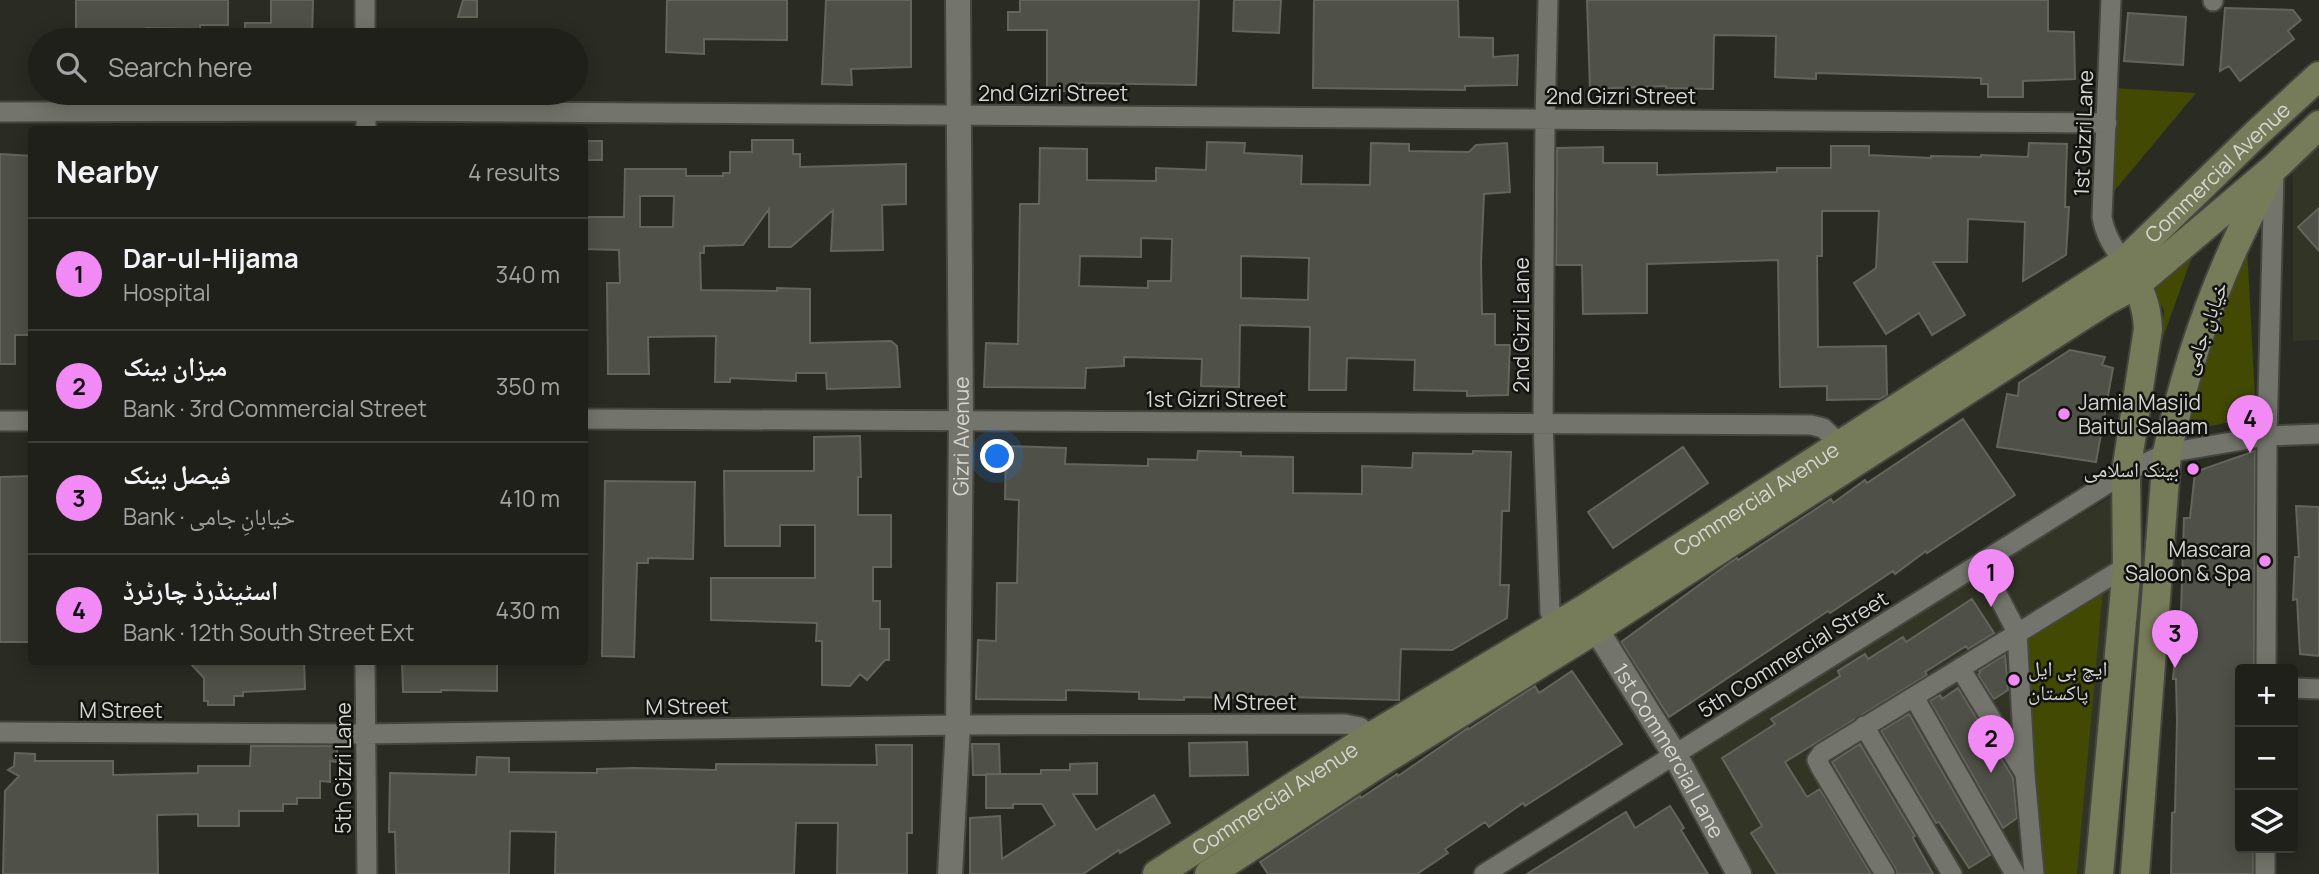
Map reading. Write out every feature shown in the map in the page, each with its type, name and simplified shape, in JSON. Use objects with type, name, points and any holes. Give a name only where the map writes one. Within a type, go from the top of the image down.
[{"type":"main road","name":"Commercial Avenue","points":[[1157,874],[1372,736],[1591,619],[2104,302],[2257,133],[2319,76]]},
{"type":"main road","name":"Commercial Avenue","points":[[1591,619],[1841,445],[2131,273],[2274,169],[2319,125]]},
{"type":"main road","points":[[2257,133],[2274,169]]},
{"type":"main road","name":"خیابانِ جامی","points":[[2135,874],[2167,453],[2176,411],[2200,333],[2244,224],[2274,169]]},
{"type":"main road","points":[[2099,874],[2127,566],[2126,472],[2148,329],[2148,312],[2131,273]]},
{"type":"main road","name":"Commercial Avenue","points":[[1209,874],[1387,758],[1561,636]]},
{"type":"street","points":[[365,0],[365,28]]},
{"type":"street","name":"Gizri Avenue","points":[[950,874],[958,724],[961,422],[958,0]]},
{"type":"street","name":"2nd Gizri Lane","points":[[1548,0],[1543,422],[1550,612],[1561,636]]},
{"type":"street","name":"1st Gizri Lane","points":[[2111,0],[2102,217],[2110,243],[2131,273]]},
{"type":"street","name":"2nd Gizri Street","points":[[0,112],[366,111],[2107,123]]},
{"type":"street","points":[[2266,664],[2267,436],[2274,169]]},
{"type":"street","name":"1st Gizri Street","points":[[588,419],[1811,425],[1824,428],[1841,445]]},
{"type":"street","points":[[0,422],[28,421]]},
{"type":"street","name":"5th Commercial Street","points":[[1484,874],[2126,472],[2167,453],[2267,436],[2319,434]]},
{"type":"street","points":[[1981,563],[2017,632],[2034,874]]},
{"type":"street","points":[[1885,874],[1818,760],[1822,753],[2127,566]]},
{"type":"street","name":"1st Commercial Lane","points":[[1591,619],[1675,755],[1739,874]]},
{"type":"street","name":"5th Gizri Lane","points":[[365,665],[367,874]]},
{"type":"street","points":[[1960,668],[2025,774]]},
{"type":"street","points":[[2298,688],[2319,688]]},
{"type":"street","points":[[1914,697],[2015,874]]},
{"type":"street","name":"M Street","points":[[0,732],[366,734],[958,724],[1345,724],[1360,727],[1372,736]]},
{"type":"street","points":[[1864,726],[1952,874]]},
{"type":"street","points":[[2265,853],[2265,874]]},
{"type":"shaded area","points":[[2319,132],[2319,340],[2293,341],[2293,156]]},
{"type":"shaded area","points":[[2117,493],[2085,874],[1755,874],[1681,752]]},
{"type":"green space","points":[[2114,88],[2196,93],[2111,195]]},
{"type":"green space","points":[[2198,240],[2161,343],[2164,310],[2150,284]]},
{"type":"green space","points":[[2247,246],[2256,417],[2200,428],[2191,424],[2191,418],[2205,346]]},
{"type":"green space","points":[[2103,589],[2077,874],[2043,874],[2023,639]]},
{"type":"building","points":[[76,0],[228,0],[228,25],[200,25],[200,28],[76,28]]},
{"type":"building","points":[[271,0],[313,0],[312,28],[245,28],[245,23],[271,23]]},
{"type":"building","points":[[463,0],[477,0],[477,17],[458,17]]},
{"type":"building","points":[[667,0],[787,0],[787,40],[704,39],[704,54],[666,52]]},
{"type":"building","points":[[826,0],[911,0],[911,67],[851,69],[852,85],[822,84]]},
{"type":"building","points":[[1020,0],[1199,0],[1196,85],[1079,83],[1079,91],[1047,91],[1047,30],[1008,30],[1008,12],[1020,12]]},
{"type":"building","points":[[1234,0],[1281,0],[1279,33],[1233,31]]},
{"type":"building","points":[[1314,0],[1458,0],[1459,37],[1493,38],[1493,57],[1518,55],[1517,85],[1465,86],[1465,90],[1313,88]]},
{"type":"building","points":[[1587,0],[2048,0],[2048,31],[2074,32],[2075,79],[2023,81],[2023,97],[1988,97],[1988,84],[1981,84],[1981,78],[1816,73],[1816,79],[1775,77],[1776,36],[1714,35],[1713,89],[1666,86],[1590,89]]},
{"type":"building","points":[[2225,8],[2293,10],[2301,20],[2288,31],[2294,39],[2240,81],[2229,66],[2220,71]]},
{"type":"building","points":[[2128,13],[2186,17],[2183,65],[2124,61]]},
{"type":"building","points":[[752,140],[793,140],[793,154],[800,154],[800,167],[906,164],[906,204],[882,205],[883,250],[831,251],[833,210],[791,247],[769,247],[769,209],[743,245],[704,246],[704,253],[700,253],[701,290],[810,289],[810,343],[891,341],[897,346],[900,387],[827,389],[826,373],[796,373],[796,381],[730,378],[730,382],[715,382],[716,336],[648,337],[649,374],[608,374],[607,283],[620,283],[619,250],[588,249],[588,217],[624,217],[625,169],[686,169],[686,176],[723,176],[723,173],[730,173],[730,152],[752,152]],"holes":[[[640,196],[674,196],[673,227],[640,227]]]},
{"type":"building","points":[[588,141],[602,141],[602,160],[588,160]]},
{"type":"building","points":[[1207,142],[1245,143],[1244,153],[1302,156],[1301,184],[1370,185],[1371,143],[1409,144],[1409,151],[1469,152],[1476,145],[1507,143],[1510,192],[1484,194],[1481,262],[1482,314],[1495,314],[1495,345],[1510,345],[1508,395],[1467,396],[1467,391],[1414,390],[1415,360],[1347,358],[1346,390],[1309,390],[1310,327],[1240,325],[1239,387],[1201,386],[1202,359],[1124,357],[1124,366],[1086,368],[1085,388],[984,387],[986,343],[1018,344],[1020,204],[1039,204],[1040,148],[1087,149],[1087,180],[1156,181],[1156,168],[1206,170]],"holes":[[[1141,238],[1172,239],[1171,281],[1148,281],[1148,288],[1079,286],[1080,256],[1141,257]],[[1241,256],[1309,258],[1308,300],[1241,298]]]},
{"type":"building","points":[[2029,143],[2067,144],[2065,207],[2069,207],[2066,255],[2023,281],[2025,222],[1968,219],[1967,262],[1933,262],[1965,315],[1932,335],[1919,313],[1886,334],[1854,283],[1876,268],[1879,211],[1822,211],[1822,256],[1817,256],[1818,347],[1886,346],[1887,395],[1880,399],[1827,400],[1827,386],[1780,387],[1778,260],[1647,264],[1647,313],[1583,314],[1582,265],[1556,265],[1557,148],[1603,147],[1603,163],[1657,163],[1657,175],[1777,172],[1777,168],[1831,168],[1831,146],[1869,146],[1869,155],[1931,158],[1981,155],[2028,157]]},
{"type":"building","points":[[0,154],[28,156],[28,335],[15,335],[15,364],[0,364]]},
{"type":"building","points":[[2319,208],[2319,251],[2298,227]]},
{"type":"building","points":[[2070,350],[2105,357],[2102,365],[2113,368],[2096,462],[1997,447],[2007,394],[2018,396],[2019,383]]},
{"type":"building","points":[[1963,419],[2015,495],[1927,553],[1926,551],[1895,574],[1893,571],[1830,613],[1828,611],[1669,717],[1621,642],[1732,561],[1737,558],[1738,560],[1831,499],[1833,503],[1865,480],[1867,483]]},
{"type":"building","points":[[860,436],[858,515],[891,515],[891,567],[873,567],[873,601],[880,601],[880,629],[889,629],[889,660],[885,660],[867,680],[860,674],[850,686],[822,685],[822,641],[816,641],[817,623],[711,620],[711,578],[815,578],[815,525],[780,525],[780,546],[725,546],[724,471],[814,471],[814,437]]},
{"type":"building","points":[[1006,446],[1066,448],[1065,464],[1148,466],[1148,459],[1197,460],[1198,451],[1241,452],[1241,456],[1293,457],[1293,493],[1362,494],[1362,466],[1412,468],[1413,453],[1511,452],[1509,511],[1502,511],[1500,585],[1509,585],[1507,618],[1452,650],[1401,649],[1399,700],[1287,697],[1139,699],[1139,692],[1066,690],[1066,700],[976,699],[978,640],[996,641],[997,583],[1017,583],[1019,500],[1005,499]]},
{"type":"building","points":[[1683,447],[1708,483],[1613,548],[1588,512]]},
{"type":"building","points":[[2255,451],[2254,664],[2235,664],[2235,853],[2253,853],[2253,874],[2171,874],[2177,721],[2176,679],[2173,679],[2181,611],[2184,518],[2190,518],[2195,472]]},
{"type":"building","points":[[28,476],[28,642],[0,642],[0,477]]},
{"type":"building","points":[[605,481],[695,482],[693,559],[648,558],[648,563],[637,563],[634,657],[602,656]]},
{"type":"building","points":[[2296,506],[2319,507],[2319,656],[2300,654],[2297,599],[2293,600],[2295,557],[2299,557]]},
{"type":"building","points":[[1972,599],[1994,633],[1968,649],[1966,646],[1925,672],[1927,675],[1785,762],[1807,797],[1820,789],[1871,874],[1777,874],[1751,833],[1762,826],[1722,758],[1775,724],[1771,719],[1840,676],[1838,671],[1865,654],[1868,659],[1903,637],[1906,642]]},
{"type":"building","points":[[2005,655],[2008,690],[1994,699],[1978,675],[1979,671]]},
{"type":"building","points":[[192,665],[304,665],[305,689],[243,692],[243,696],[234,696],[234,705],[208,705],[208,701],[204,701],[204,678]]},
{"type":"building","points":[[402,665],[497,665],[497,691],[403,692]]},
{"type":"building","points":[[1572,671],[1622,744],[1525,806],[1523,803],[1489,827],[1485,822],[1445,849],[1448,853],[1417,874],[1268,874],[1260,862],[1535,686],[1539,693]]},
{"type":"building","points":[[1958,688],[2013,778],[2017,818],[2003,828],[1930,701],[1940,695],[1942,699]]},
{"type":"building","points":[[1909,714],[1990,855],[1969,868],[1939,822],[1936,823],[1881,731]]},
{"type":"building","points":[[1247,742],[1248,775],[1190,776],[1189,743]]},
{"type":"building","points":[[972,744],[999,744],[1000,774],[973,775]]},
{"type":"building","points":[[1860,744],[1915,836],[1914,840],[1933,874],[1897,874],[1832,762]]},
{"type":"building","points":[[876,745],[912,745],[912,833],[907,833],[907,874],[837,874],[838,823],[796,823],[794,874],[555,874],[556,832],[510,831],[509,874],[396,874],[395,832],[389,832],[390,773],[476,775],[477,757],[509,758],[509,772],[597,773],[597,769],[634,768],[716,770],[716,764],[877,765]]},
{"type":"building","points":[[251,746],[337,746],[337,762],[330,761],[330,782],[320,781],[320,798],[297,798],[297,804],[283,804],[283,811],[239,811],[239,826],[198,826],[198,814],[157,815],[158,874],[3,874],[5,791],[19,776],[8,770],[14,766],[15,753],[35,754],[35,761],[113,761],[113,775],[198,773],[198,766],[250,766]]},
{"type":"building","points":[[1097,763],[1097,794],[1073,794],[1096,830],[1154,795],[1170,823],[1120,853],[1119,850],[1083,874],[970,874],[970,818],[1000,816],[1002,859],[1055,825],[1042,804],[986,808],[986,774],[1041,774],[1041,770],[1070,770],[1070,764]]},
{"type":"building","points":[[1670,806],[1684,828],[1681,830],[1708,874],[1527,874],[1626,812],[1635,828]]},
{"type":"place","name":"Jamia Masjid Baitul Salaam","points":[[2064,414]]},
{"type":"place","name":"اسٹینڈرڈ چارٹرڈ","points":[[2250,453]]},
{"type":"place","name":"بینک اسلامی","points":[[2193,469]]},
{"type":"place","name":"Mascara Saloon & Spa","points":[[2265,561]]},
{"type":"place","name":"Dar-ul-Hijama","points":[[1991,607]]},
{"type":"place","name":"فیصل بینک","points":[[2175,668]]},
{"type":"place","name":"ایچ بی ایل پاکستان","points":[[2014,680]]},
{"type":"place","name":"میزان بینک","points":[[1991,773]]}]
